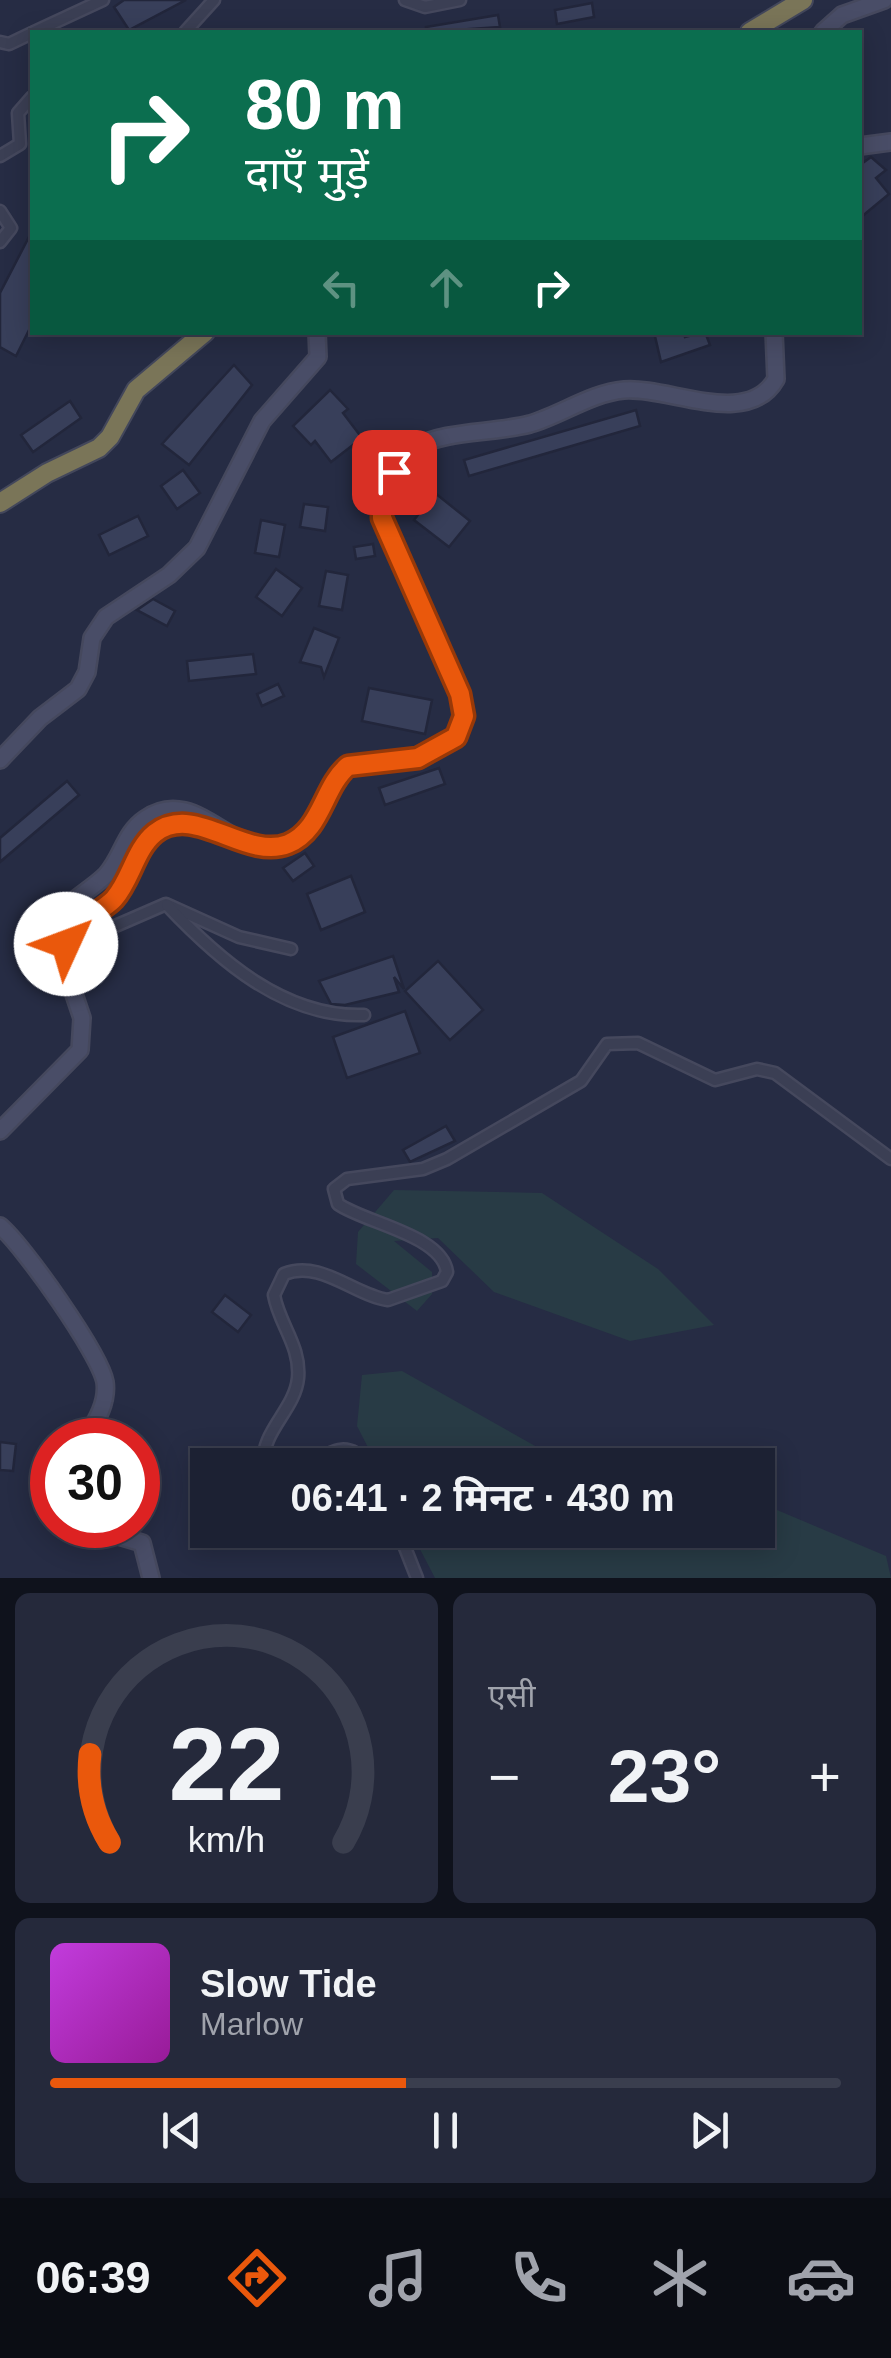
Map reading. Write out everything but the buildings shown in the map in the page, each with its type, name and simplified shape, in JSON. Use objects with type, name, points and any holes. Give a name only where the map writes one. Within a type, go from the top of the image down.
[{"type":"highway","points":[[753,30],[803,0]]},
{"type":"highway","points":[[0,502],[47,472],[99,448],[110,437],[136,390],[201,335]]},
{"type":"main road","points":[[824,30],[842,15],[884,0]]},
{"type":"main road","points":[[862,146],[891,142]]},
{"type":"main road","points":[[0,760],[40,718],[78,689],[87,672],[92,638],[106,616],[169,574],[196,548],[232,487],[255,432],[318,357],[318,335]]},
{"type":"main road","points":[[0,1131],[72,1060],[84,1039],[76,996],[54,938],[59,915],[103,878],[127,838],[154,814],[186,809],[250,846],[288,844],[311,825],[348,766],[433,754],[456,737],[462,726],[460,694],[380,510],[394,472],[408,453],[431,438],[533,423],[623,390],[726,403],[748,401],[763,395],[776,379],[774,335]]},
{"type":"main road","points":[[0,1226],[32,1258],[102,1374],[103,1402],[95,1418]]},
{"type":"main road","points":[[143,1548],[151,1578]]},
{"type":"street","points":[[39,30],[104,0]]},
{"type":"street","points":[[187,30],[214,0]]},
{"type":"street","points":[[405,0],[424,7],[460,0]]},
{"type":"street","points":[[0,43],[8,44],[30,34]]},
{"type":"street","points":[[0,156],[20,144],[18,113],[30,98]]},
{"type":"street","points":[[0,210],[11,228],[0,242]]},
{"type":"street","points":[[230,834],[186,825],[157,831],[142,848],[116,896],[69,933],[66,947],[166,904],[239,937],[266,946],[291,948]]},
{"type":"street","points":[[166,904],[221,958],[256,982],[294,1002],[332,1014],[364,1015]]},
{"type":"street","points":[[266,1448],[298,1377],[294,1345],[275,1302],[277,1281],[292,1270],[306,1272],[388,1300],[442,1281],[447,1272],[442,1258],[408,1234],[338,1204],[334,1189],[348,1180],[423,1169],[448,1160],[581,1081],[607,1044],[638,1044],[715,1080],[757,1068],[774,1073],[891,1159]]},
{"type":"street","points":[[405,1548],[417,1578]]},
{"type":"shaded area","points":[[394,1190],[542,1193],[658,1269],[714,1325],[630,1341],[494,1292],[438,1238],[394,1241],[432,1272],[432,1294],[417,1311],[356,1264],[358,1232]]},
{"type":"shaded area","points":[[402,1371],[539,1448],[368,1448],[357,1426],[362,1375]]},
{"type":"shaded area","points":[[775,1510],[886,1556],[891,1578],[435,1578],[419,1548],[775,1548]]},
{"type":"route","points":[[66,944],[69,933],[93,919],[116,896],[142,848],[157,831],[186,825],[230,834],[250,846],[288,844],[311,825],[348,766],[433,754],[456,737],[464,716],[460,694],[408,568],[390,541],[380,510],[394,472]]}]
